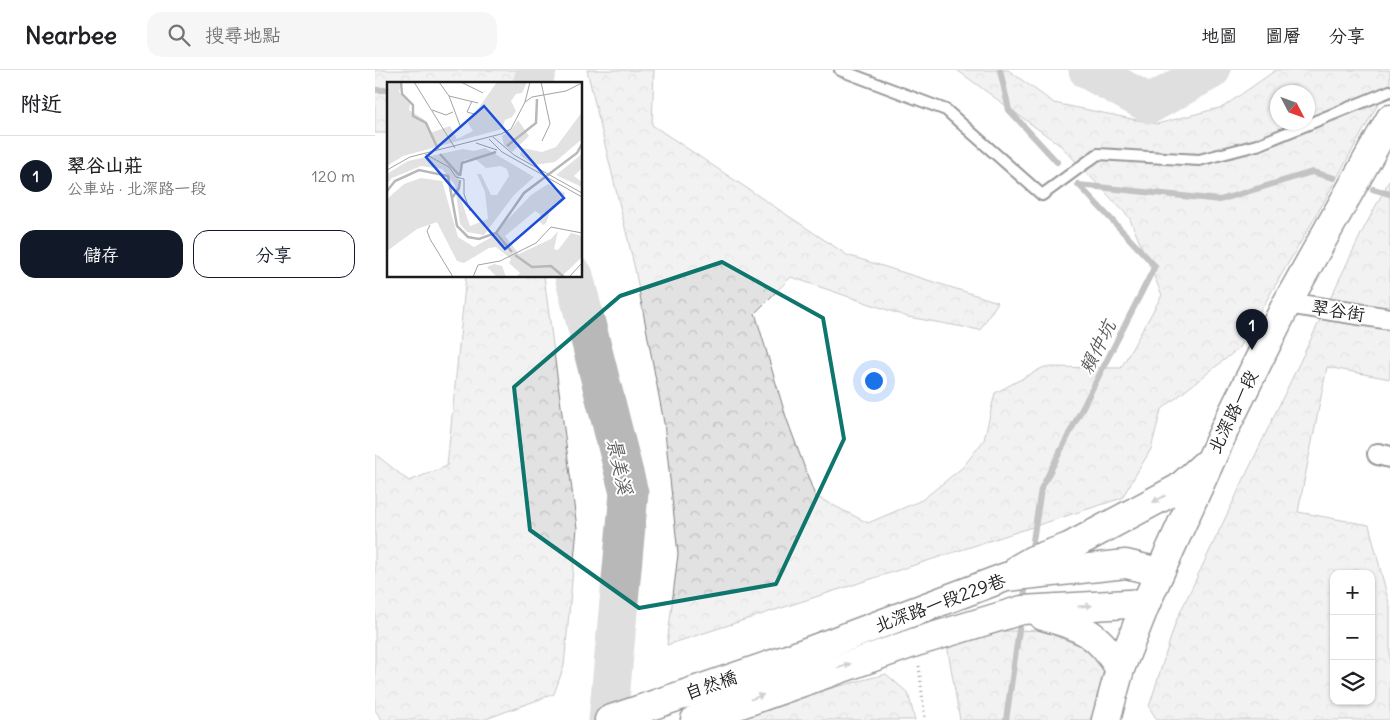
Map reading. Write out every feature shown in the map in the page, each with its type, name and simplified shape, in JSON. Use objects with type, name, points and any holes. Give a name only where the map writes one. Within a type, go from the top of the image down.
[{"type":"main road","name":"北深路一段","points":[[1106,720],[1120,669],[1146,603],[1211,458],[1287,303],[1390,118]]},
{"type":"main road","points":[[1006,577],[1033,560],[1069,547],[1179,488],[1211,458]]},
{"type":"main road","name":"北深路一段229巷","points":[[792,671],[1006,577],[1126,564],[1159,572]]},
{"type":"main road","name":"北深路一段229巷","points":[[792,671],[916,642],[1023,610],[1146,603]]},
{"type":"main road","points":[[1023,610],[1080,626],[1107,647],[1120,669]]},
{"type":"main road","name":"自然橋","points":[[609,720],[792,671]]},
{"type":"main road","name":"自然橋","points":[[695,720],[792,671]]},
{"type":"street","name":"翠谷街","points":[[1287,303],[1390,320]]},
{"type":"lane","points":[[840,70],[946,110],[1042,195],[1098,154],[1199,160],[1257,145],[1390,91]]},
{"type":"path","points":[[916,642],[925,720]]},
{"type":"highlighted area","points":[[722,262],[823,318],[844,439],[776,584],[639,608],[530,530],[514,387],[620,296]]},
{"type":"green space","points":[[375,70],[530,70],[530,82],[387,82],[387,133],[375,133]]},
{"type":"green space","points":[[587,70],[654,70],[652,125],[847,255],[998,302],[980,330],[908,317],[791,277],[755,313],[786,417],[815,496],[868,523],[922,500],[963,467],[984,440],[995,393],[1044,367],[1121,368],[1162,295],[1129,217],[1061,146],[957,70],[1008,70],[1054,103],[1157,124],[1223,107],[1276,70],[1390,70],[1390,82],[1317,214],[1238,349],[1161,410],[1151,449],[1122,498],[667,645],[678,554],[664,423],[635,269]]},
{"type":"green space","points":[[1390,179],[1390,379],[1327,367],[1298,512],[1369,525],[1390,607],[1390,720],[1157,720],[1149,707],[1176,621],[1362,232]]},
{"type":"green space","points":[[466,278],[544,278],[577,528],[564,666],[554,694],[483,720],[382,720],[375,710],[375,454],[409,481],[447,466]]},
{"type":"green space","points":[[1041,630],[1081,646],[1105,666],[1091,720],[960,720],[947,645],[984,632]]},
{"type":"green space","points":[[886,674],[908,693],[915,720],[740,720],[747,710]]},
{"type":"waterway","name":"景美溪","points":[[533,82],[537,70]]},
{"type":"waterway","name":"賴仲坑","points":[[1000,70],[1009,110],[1057,162]]},
{"type":"waterway","name":"景美溪","points":[[1088,70],[1150,104],[1211,70]]},
{"type":"waterway","points":[[375,90],[387,90]]},
{"type":"waterway","points":[[1079,185],[1220,200],[1312,172],[1334,178]]},
{"type":"waterway","name":"賴仲坑","points":[[1032,547],[1041,489],[1155,266],[1078,184]]},
{"type":"waterway","points":[[1373,189],[1390,194]]},
{"type":"waterway","name":"景美溪","points":[[575,278],[629,493],[608,720]]},
{"type":"waterway","name":"賴仲坑","points":[[1024,596],[1027,580]]},
{"type":"waterway","name":"賴仲坑","points":[[1006,720],[1020,623]]},
{"type":"place","name":"翠谷山莊","points":[[1252,350]]}]
